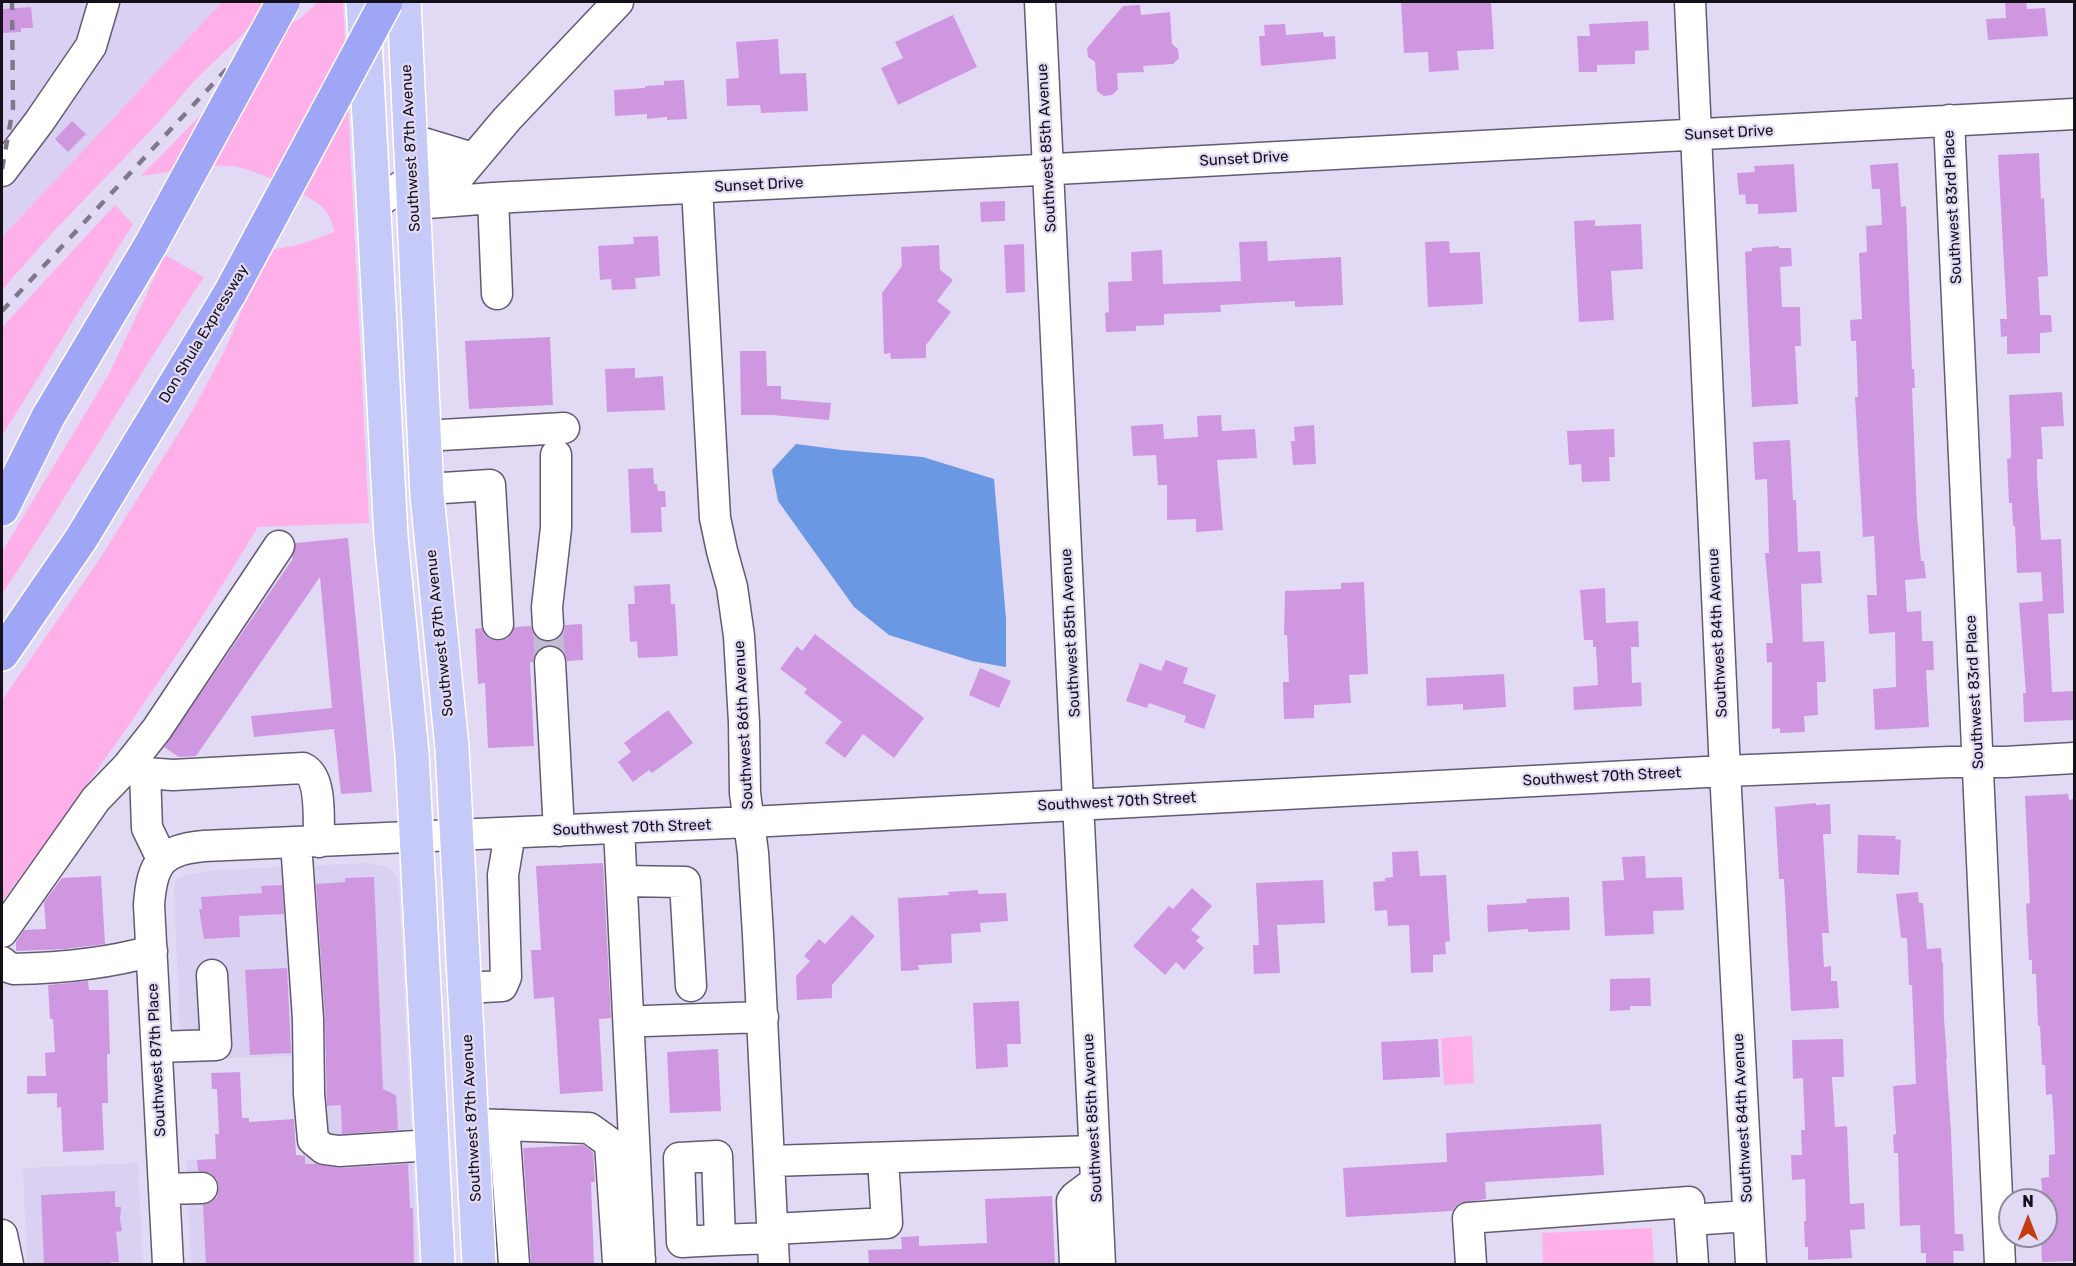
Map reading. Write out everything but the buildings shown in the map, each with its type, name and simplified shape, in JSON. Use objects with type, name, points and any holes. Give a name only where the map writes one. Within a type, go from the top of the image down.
[{"type":"highway","points":[[2,509],[48,417],[151,244],[283,2]]},
{"type":"highway","name":"Don Shula Expressway","points":[[2,654],[81,539],[230,293],[386,2]]},
{"type":"main road","points":[[363,2],[391,537],[412,754],[417,837],[438,1264]]},
{"type":"main road","name":"Southwest 87th Avenue","points":[[404,2],[410,139],[421,195],[424,436],[427,495],[452,748],[478,1264]]},
{"type":"main road","points":[[374,205],[421,195]]},
{"type":"main road","points":[[391,537],[400,519],[412,505],[427,495]]},
{"type":"street","points":[[2,171],[91,46],[104,2]]},
{"type":"street","points":[[421,195],[473,158],[618,2]]},
{"type":"street","name":"Southwest 85th Avenue","points":[[1040,2],[1100,1264]]},
{"type":"street","name":"Southwest 84th Avenue","points":[[1690,2],[1750,1264]]},
{"type":"street","name":"Sunset Drive","points":[[421,195],[500,197],[697,188],[2074,114]]},
{"type":"street","name":"Southwest 83rd Place","points":[[1949,120],[2000,1264]]},
{"type":"street","points":[[410,139],[473,158]]},
{"type":"street","points":[[473,158],[481,183],[500,197],[497,294]]},
{"type":"street","name":"Southwest 86th Avenue","points":[[697,188],[714,499],[718,535],[732,587],[737,619],[744,722],[745,793],[750,822],[776,1251]]},
{"type":"street","points":[[424,436],[560,441],[556,528],[547,607],[548,625]]},
{"type":"street","points":[[427,495],[443,488],[490,485],[498,624]]},
{"type":"street","points":[[2,932],[96,799],[136,770],[157,729],[279,546]]},
{"type":"street","points":[[550,662],[559,831]]},
{"type":"street","name":"Southwest 70th Street","points":[[162,859],[190,847],[750,822],[1725,771],[2074,758]]},
{"type":"street","points":[[136,770],[173,776],[303,768],[312,774],[316,785],[307,842],[309,1094],[313,1140],[324,1149],[339,1151],[432,1145]]},
{"type":"street","points":[[136,770],[147,828],[162,859]]},
{"type":"street","points":[[619,828],[629,1263]]},
{"type":"street","points":[[465,988],[502,986],[506,977],[503,875],[510,833]]},
{"type":"street","name":"Southwest 87th Place","points":[[162,859],[154,876],[150,896],[168,1264]]},
{"type":"street","points":[[622,881],[685,882],[691,986]]},
{"type":"street","points":[[2,962],[14,969],[50,968],[102,963],[152,951]]},
{"type":"street","points":[[157,1047],[216,1045],[212,975]]},
{"type":"street","points":[[645,1022],[763,1017]]},
{"type":"street","points":[[472,1124],[590,1128],[610,1143],[629,1263]]},
{"type":"street","points":[[504,1125],[514,1264]]},
{"type":"street","points":[[770,1161],[1094,1151]]},
{"type":"street","points":[[720,1240],[776,1251],[887,1223],[883,1159]]},
{"type":"street","points":[[1075,1264],[1072,1201],[1095,1182]]},
{"type":"street","points":[[164,1189],[202,1188]]},
{"type":"street","points":[[1471,1264],[1468,1218],[1689,1202],[1693,1264]]},
{"type":"street","points":[[477,1214],[512,1213]]},
{"type":"street","points":[[1690,1220],[1748,1216]]},
{"type":"street","points":[[2,1235],[8,1264]]},
{"type":"shaded area","points":[[2,2],[222,2],[2,237]]},
{"type":"shaded area","points":[[222,2],[270,2],[242,35],[196,79],[157,124],[53,232],[2,290],[2,237]]},
{"type":"shaded area","points":[[318,2],[343,2],[369,523],[258,527],[166,671],[2,902],[2,700],[99,560],[191,413],[225,350],[267,251],[301,244],[334,232],[327,213],[316,202],[280,182],[253,171],[222,165],[141,176],[291,23],[301,18]]},
{"type":"shaded area","points":[[115,205],[133,224],[2,436],[2,327]]},
{"type":"shaded area","points":[[165,255],[204,277],[2,594],[2,552],[109,374]]},
{"type":"shaded area","points":[[368,863],[388,867],[396,874],[399,885],[418,1264],[191,1264],[186,1160],[303,1155],[299,1056],[181,1059],[174,890],[176,879],[185,875],[216,870]]},
{"type":"shaded area","points":[[1472,1036],[1474,1083],[1444,1085],[1441,1038]]},
{"type":"shaded area","points":[[138,1163],[143,1264],[27,1264],[23,1168]]},
{"type":"shaded area","points":[[1652,1228],[1654,1264],[1543,1264],[1542,1233]]},
{"type":"water","points":[[796,444],[923,457],[994,479],[1006,619],[1006,667],[972,661],[889,635],[854,607],[778,501],[772,470]]},
{"type":"tunnel","points":[[548,625],[550,662]]},
{"type":"railway","points":[[2,169],[13,108],[12,2]]},
{"type":"railway","points":[[2,311],[289,2]]}]
